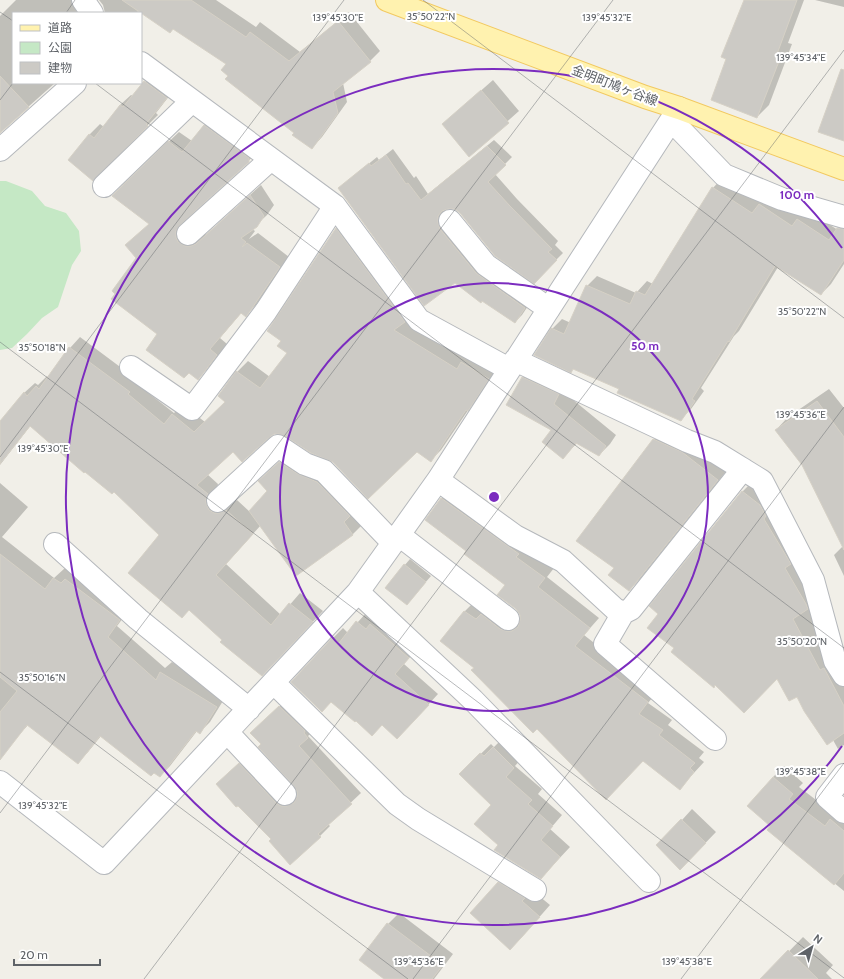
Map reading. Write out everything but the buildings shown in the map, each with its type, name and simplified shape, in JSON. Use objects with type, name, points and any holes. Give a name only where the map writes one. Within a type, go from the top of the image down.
[{"type":"main road","name":"金明町鳩ヶ谷線","points":[[387,0],[644,97],[675,115],[844,169]]},
{"type":"street","points":[[83,0],[91,12]]},
{"type":"street","points":[[142,64],[335,206],[419,320],[512,364],[687,442],[715,452],[762,481],[813,580],[835,662],[844,675]]},
{"type":"street","points":[[0,150],[74,84]]},
{"type":"street","points":[[104,186],[192,101]]},
{"type":"street","points":[[0,782],[104,863],[358,592],[438,480],[675,115],[724,175],[782,199],[844,217]]},
{"type":"street","points":[[188,234],[271,159]]},
{"type":"street","points":[[131,367],[192,408],[266,310],[335,206]]},
{"type":"street","points":[[450,221],[486,265],[549,309]]},
{"type":"street","points":[[218,500],[278,446],[305,464],[324,471],[396,539],[508,619]]},
{"type":"street","points":[[715,739],[604,644],[623,613],[631,609],[743,469]]},
{"type":"street","points":[[438,480],[515,536],[563,561],[615,610],[623,613]]},
{"type":"street","points":[[55,544],[138,619],[249,709]]},
{"type":"street","points":[[358,592],[473,700],[649,881]]},
{"type":"street","points":[[274,683],[397,804],[418,819],[535,890]]},
{"type":"street","points":[[227,732],[285,794]]},
{"type":"street","points":[[844,775],[827,797],[844,812]]},
{"type":"green space","points":[[0,181],[6,181],[32,191],[45,206],[66,213],[79,231],[81,251],[72,265],[58,307],[42,318],[12,348],[0,350]]}]
